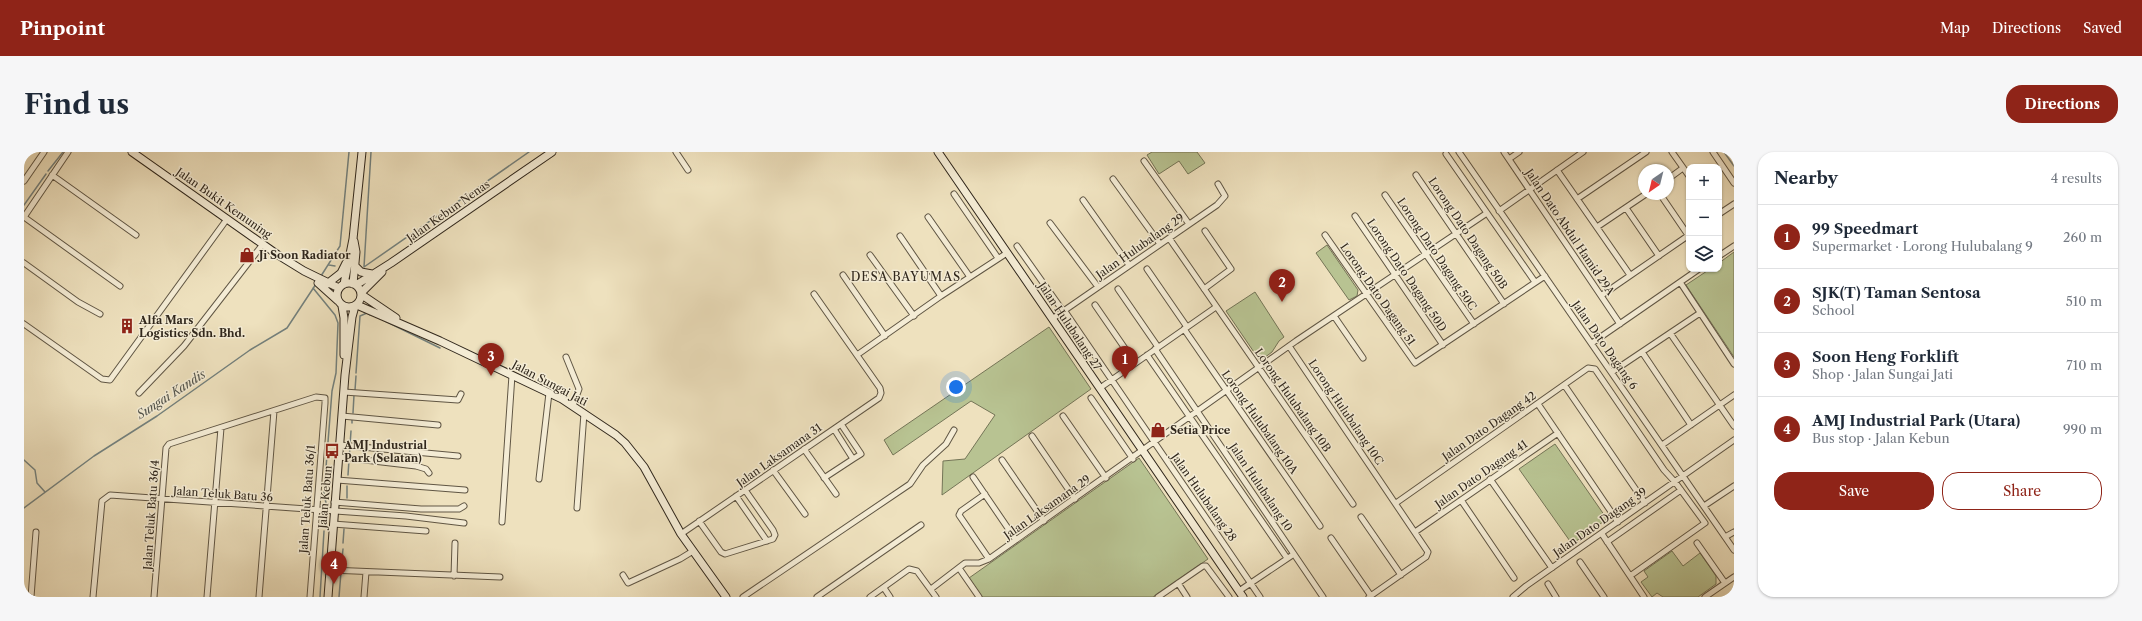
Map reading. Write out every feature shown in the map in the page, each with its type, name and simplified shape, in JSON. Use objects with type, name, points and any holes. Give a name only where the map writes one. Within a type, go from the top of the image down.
[{"type":"main road","name":"Jalan Bukit Kemuning","points":[[132,152],[304,272],[326,284],[342,286]]},
{"type":"main road","points":[[362,152],[353,239],[342,286],[337,294],[340,303],[346,308],[356,306],[361,301],[361,294],[391,264]]},
{"type":"main road","name":"Jalan Kebun Nenas","points":[[354,284],[391,264],[552,152]]},
{"type":"main road","name":"Jalan Hulubalang 27","points":[[938,152],[1241,594]]},
{"type":"main road","points":[[353,239],[355,266],[354,284],[361,294],[411,328]]},
{"type":"main road","points":[[326,284],[341,273],[350,250]]},
{"type":"main road","points":[[355,266],[361,272],[372,274]]},
{"type":"main road","name":"Jalan Bukit Kemuning","points":[[304,272],[340,303]]},
{"type":"main road","points":[[342,286],[354,284]]},
{"type":"main road","name":"Jalan Kebun","points":[[340,303],[344,318],[345,375]]},
{"type":"main road","name":"Jalan Kebun","points":[[328,597],[334,502],[345,375],[352,317],[356,306]]},
{"type":"main road","name":"Jalan Sungai Jati","points":[[356,306],[411,328],[549,393],[573,405],[616,435],[634,454],[657,487],[681,534],[726,597]]},
{"type":"street","points":[[24,181],[44,152]]},
{"type":"street","points":[[68,152],[24,217],[120,286]]},
{"type":"street","points":[[676,152],[688,170]]},
{"type":"street","name":"Jalan Dato Dagang 6","points":[[1459,152],[1734,550]]},
{"type":"street","name":"Jalan Dato Abdul Hamid 29A","points":[[1504,152],[1602,295],[1620,324]]},
{"type":"street","points":[[1509,159],[1519,152]]},
{"type":"street","points":[[1499,211],[1583,152]]},
{"type":"street","points":[[1577,199],[1646,152]]},
{"type":"street","points":[[1672,152],[1686,172]]},
{"type":"street","points":[[1713,152],[1734,183]]},
{"type":"street","points":[[1446,154],[1535,282]]},
{"type":"street","points":[[1144,161],[1189,224]]},
{"type":"street","points":[[1674,175],[1683,168]]},
{"type":"street","points":[[1557,170],[1630,275]]},
{"type":"street","name":"Lorong Dato Dagang 50B","points":[[1416,174],[1504,304]]},
{"type":"street","points":[[52,175],[136,235]]},
{"type":"street","points":[[1113,179],[1160,244]]},
{"type":"street","name":"Jalan Hulubalang 29","points":[[1052,319],[1224,199],[1224,193],[1218,184]]},
{"type":"street","points":[[954,194],[998,258]]},
{"type":"street","name":"Lorong Dato Dagang 50C","points":[[1385,195],[1474,324]]},
{"type":"street","points":[[1083,200],[1129,265]]},
{"type":"street","points":[[1597,227],[1638,200]]},
{"type":"street","points":[[1664,200],[1686,231]]},
{"type":"street","points":[[1722,212],[1734,204]]},
{"type":"street","points":[[1626,208],[1659,256]]},
{"type":"street","name":"Jalan Laksamana 29","points":[[931,589],[969,561],[979,563],[989,559],[1133,459],[1154,442],[1289,346],[1487,213]]},
{"type":"street","name":"Lorong Dato Dagang 50D","points":[[1354,216],[1442,345]]},
{"type":"street","points":[[928,217],[970,277]]},
{"type":"street","points":[[24,324],[102,379],[110,380],[227,219]]},
{"type":"street","points":[[1050,223],[1098,287]]},
{"type":"street","points":[[1204,289],[1231,269],[1205,231]]},
{"type":"street","name":"Lorong Dato Dagang 51","points":[[1325,235],[1415,364],[1442,345]]},
{"type":"street","points":[[900,236],[941,296]]},
{"type":"street","points":[[1602,295],[1688,236]]},
{"type":"street","name":"Lorong Hulubalang 10B","points":[[1169,238],[1353,504]]},
{"type":"street","points":[[139,393],[184,346],[263,244]]},
{"type":"street","name":"Jalan Hulubalang 28","points":[[1017,246],[1112,380],[1260,597]]},
{"type":"street","points":[[1722,254],[1734,246]]},
{"type":"street","points":[[814,294],[857,356],[941,296],[1007,253]]},
{"type":"street","points":[[870,255],[914,316]]},
{"type":"street","points":[[24,263],[78,302],[100,314]]},
{"type":"street","name":"Lorong Hulubalang 10A","points":[[1147,269],[1226,390],[1320,526]]},
{"type":"street","points":[[1592,343],[1695,272]]},
{"type":"street","points":[[843,275],[885,336]]},
{"type":"street","points":[[1442,345],[1545,276]]},
{"type":"street","points":[[1680,282],[1734,364]]},
{"type":"street","name":"Jalan Hulubalang 10","points":[[1118,289],[1197,411],[1323,597]]},
{"type":"street","points":[[1095,305],[1135,363]]},
{"type":"street","points":[[1100,388],[1216,307]]},
{"type":"street","points":[[1612,372],[1700,313]]},
{"type":"street","points":[[1334,316],[1363,358]]},
{"type":"street","points":[[1670,333],[1734,426]]},
{"type":"street","name":"Lorong Hulubalang 10C","points":[[1289,346],[1428,552],[1427,555],[1401,575]]},
{"type":"street","points":[[1642,352],[1691,425]]},
{"type":"street","name":"Jalan Hulubalang 10","points":[[1147,355],[1287,558]]},
{"type":"street","name":"Jalan Laksamana 31","points":[[681,534],[879,398],[881,393],[880,388],[857,356]]},
{"type":"street","points":[[566,357],[579,389],[573,405]]},
{"type":"street","name":"Jalan Dato Dagang 42","points":[[1396,503],[1565,386],[1588,368],[1595,369],[1664,470],[1675,482]]},
{"type":"street","points":[[502,522],[512,375]]},
{"type":"street","points":[[1565,386],[1645,503]]},
{"type":"street","points":[[344,392],[458,400],[461,394]]},
{"type":"street","points":[[539,479],[549,393]]},
{"type":"street","points":[[1662,445],[1734,395]]},
{"type":"street","name":"Jalan Teluk Batu 36/1","points":[[274,411],[316,397],[325,398],[310,597]]},
{"type":"street","points":[[1091,398],[1133,459]]},
{"type":"street","points":[[1538,404],[1618,522]]},
{"type":"street","points":[[207,597],[221,428],[274,411],[259,597]]},
{"type":"street","points":[[577,508],[584,413]]},
{"type":"street","points":[[342,416],[438,425]]},
{"type":"street","points":[[1063,416],[1106,478]]},
{"type":"street","points":[[824,478],[861,454],[841,424]]},
{"type":"street","name":"Jalan Teluk Batu 36/4","points":[[154,597],[166,448],[169,444],[177,441],[221,428]]},
{"type":"street","points":[[834,429],[853,459]]},
{"type":"street","points":[[743,597],[910,484],[923,465],[946,444],[954,430]]},
{"type":"street","name":"Jalan Dato Dagang 41","points":[[1415,532],[1558,433]]},
{"type":"street","points":[[1032,436],[1075,499]]},
{"type":"street","name":"Jalan Dato Dagang 39","points":[[1513,597],[1536,579],[1734,440]]},
{"type":"street","points":[[340,445],[458,456]]},
{"type":"street","points":[[804,449],[836,494]]},
{"type":"street","points":[[339,458],[416,466],[426,469],[429,473]]},
{"type":"street","points":[[1002,460],[1044,521]]},
{"type":"street","points":[[773,470],[805,514]]},
{"type":"street","points":[[973,477],[1016,540]]},
{"type":"street","points":[[337,480],[465,490]]},
{"type":"street","points":[[1490,480],[1552,568]]},
{"type":"street","points":[[1630,576],[1704,523],[1675,482]]},
{"type":"street","points":[[1704,506],[1734,486]]},
{"type":"street","points":[[699,521],[721,552],[725,554],[773,539],[775,535],[773,530],[745,490]]},
{"type":"street","points":[[1607,542],[1681,490]]},
{"type":"street","points":[[985,494],[961,511],[959,515],[989,559]]},
{"type":"street","name":"Jalan Teluk Batu 36","points":[[93,597],[102,501],[110,495],[316,511],[406,516],[464,523]]},
{"type":"street","points":[[736,496],[767,541]]},
{"type":"street","points":[[1461,500],[1514,578]]},
{"type":"street","points":[[334,502],[421,509],[459,509],[464,506]]},
{"type":"street","points":[[1331,538],[1370,596],[1401,575],[1361,517]]},
{"type":"street","points":[[333,524],[426,531]]},
{"type":"street","points":[[817,597],[921,525]]},
{"type":"street","points":[[31,597],[36,532]]},
{"type":"street","points":[[1726,538],[1734,532]]},
{"type":"street","points":[[1602,534],[1644,597]]},
{"type":"street","points":[[454,576],[455,543]]},
{"type":"street","points":[[1697,543],[1725,583]]},
{"type":"street","points":[[623,575],[628,583],[680,559],[693,551]]},
{"type":"street","name":"Jalan Hulubalang 27","points":[[1241,594],[1251,582],[1294,554]]},
{"type":"street","points":[[1580,562],[1604,597]]},
{"type":"street","points":[[1158,597],[1203,566],[1206,566],[1229,597]]},
{"type":"street","points":[[959,568],[979,597]]},
{"type":"street","points":[[870,597],[900,576],[913,569],[917,571],[936,597]]},
{"type":"street","points":[[330,570],[500,577]]},
{"type":"street","points":[[364,597],[366,572]]},
{"type":"street","points":[[1706,597],[1734,577]]},
{"type":"street","points":[[1178,583],[1187,597]]},
{"type":"street","points":[[1548,584],[1556,597]]},
{"type":"street","points":[[884,588],[890,597]]},
{"type":"green space","points":[[1152,152],[1197,152],[1205,163],[1188,174],[1179,161],[1159,174],[1147,155]]},
{"type":"green space","points":[[1327,245],[1358,290],[1357,296],[1349,300],[1316,253]]},
{"type":"green space","points":[[1734,252],[1734,357],[1686,285],[1706,272],[1722,272],[1722,261]]},
{"type":"green space","points":[[1255,292],[1284,337],[1279,341],[1272,352],[1260,361],[1226,311]]},
{"type":"green space","points":[[1049,327],[1091,389],[942,495],[943,461],[965,459],[995,415],[971,401],[893,455],[884,440]]},
{"type":"green space","points":[[1555,444],[1607,519],[1572,544],[1519,469]]},
{"type":"green space","points":[[1139,458],[1208,559],[1153,597],[982,597],[969,578]]},
{"type":"green space","points":[[1672,551],[1683,566],[1700,553],[1716,576],[1716,584],[1698,597],[1663,597],[1657,593],[1652,597],[1641,582],[1648,577],[1644,571]]},
{"type":"waterway","points":[[48,171],[63,152]]},
{"type":"waterway","name":"Sungai Kandis","points":[[321,276],[340,246],[349,152]]},
{"type":"waterway","points":[[371,152],[364,267],[529,152]]},
{"type":"waterway","points":[[1724,152],[1734,166]]},
{"type":"waterway","points":[[24,205],[46,174]]},
{"type":"waterway","name":"Sungai Kandis","points":[[329,265],[335,266]]},
{"type":"waterway","name":"Sungai Kandis","points":[[24,508],[94,456],[157,416],[250,350],[287,328],[316,284]]},
{"type":"waterway","points":[[313,288],[335,315],[338,323],[336,373],[332,391],[324,493],[326,503]]},
{"type":"waterway","points":[[356,373],[360,316],[367,313],[370,315]]},
{"type":"waterway","points":[[385,321],[440,348]]},
{"type":"waterway","points":[[355,390],[356,376]]},
{"type":"waterway","points":[[353,413],[354,395]]},
{"type":"waterway","points":[[350,445],[351,431]]},
{"type":"waterway","points":[[349,457],[350,448]]},
{"type":"waterway","points":[[24,460],[35,470],[37,483],[45,492]]},
{"type":"waterway","points":[[348,475],[349,460]]},
{"type":"waterway","points":[[347,486],[347,498]]},
{"type":"waterway","points":[[343,543],[344,529]]},
{"type":"waterway","points":[[320,597],[324,531]]},
{"type":"waterway","points":[[341,569],[343,549]]},
{"type":"waterway","points":[[339,597],[341,572]]},
{"type":"place","name":"Ji Soon Radiator","points":[[247,255]]},
{"type":"place","name":"SJK(T) Taman Sentosa","points":[[1282,302]]},
{"type":"place","name":"Alfa Mars Logistics Sdn. Bhd.","points":[[127,326]]},
{"type":"place","name":"Soon Heng Forklift","points":[[491,376]]},
{"type":"place","name":"99 Speedmart","points":[[1125,379]]},
{"type":"place","name":"Setia Price","points":[[1158,430]]},
{"type":"place","name":"AMJ Industrial Park (Selatan)","points":[[332,451]]},
{"type":"place","name":"AMJ Industrial Park (Utara)","points":[[334,584]]},
{"type":"district","name":"DESA BAYUMAS","points":[[906,276]]}]
